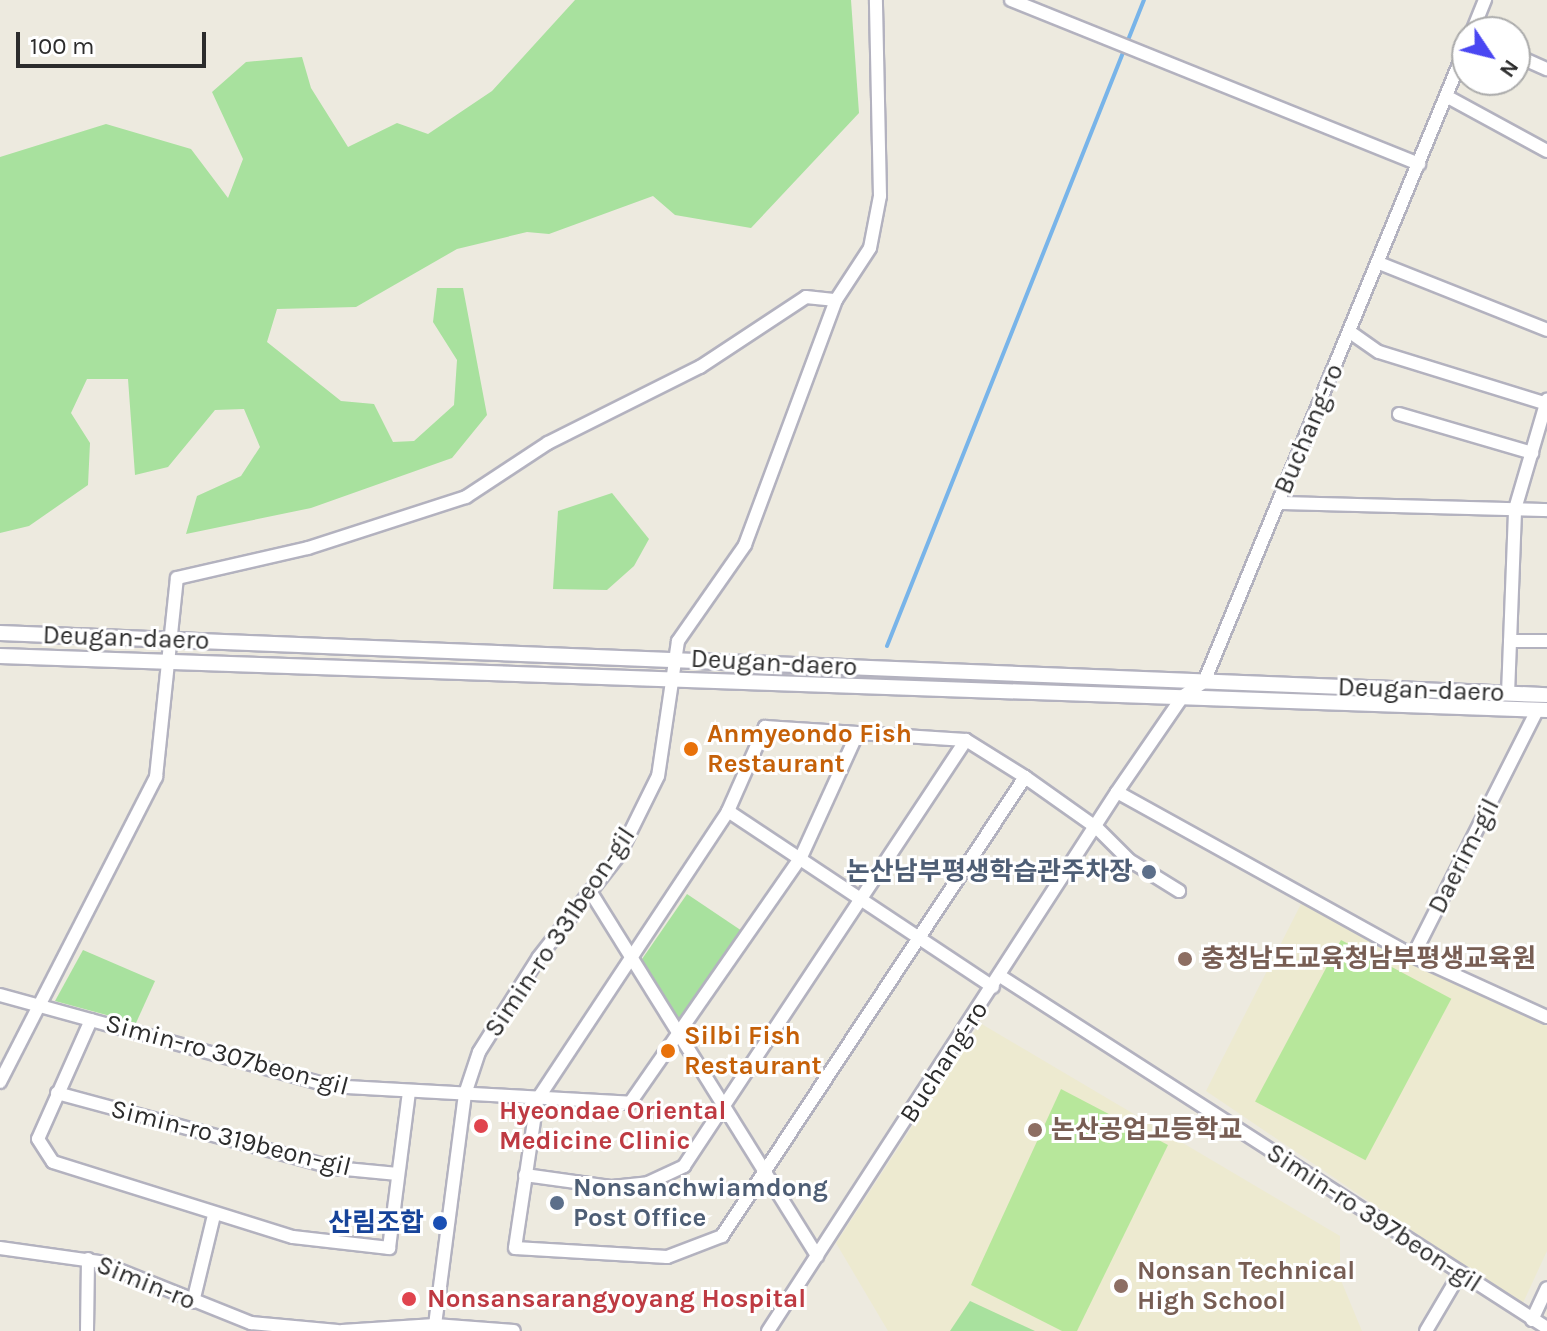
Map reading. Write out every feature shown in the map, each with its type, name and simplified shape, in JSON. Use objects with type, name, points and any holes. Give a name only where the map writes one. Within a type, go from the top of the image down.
[{"type":"street","name":"Simin-ro 331beon-gil","points":[[436,1328],[465,1094],[479,1052],[590,891],[619,855],[658,776],[678,641],[745,545],[836,300],[870,248],[880,196],[876,0]]},
{"type":"street","points":[[1011,0],[1419,164]]},
{"type":"street","name":"Buchang-ro","points":[[768,1331],[1097,828],[1117,792],[1183,696],[1204,682],[1451,84]]},
{"type":"street","points":[[1446,96],[1547,151]]},
{"type":"street","points":[[1379,263],[1547,330]]},
{"type":"street","points":[[0,1082],[156,777],[177,578],[308,548],[466,497],[548,443],[700,367],[806,297],[836,300]]},
{"type":"street","points":[[1350,332],[1379,352],[1547,402],[1515,509],[1508,694]]},
{"type":"street","points":[[1399,414],[1532,453]]},
{"type":"street","points":[[1279,503],[1547,510]]},
{"type":"street","name":"Deugan-daero","points":[[0,633],[1547,695]]},
{"type":"street","points":[[1510,641],[1547,641]]},
{"type":"street","name":"Deugan-daero","points":[[0,656],[671,682],[1183,696],[1542,710]]},
{"type":"street","name":"Daerim-gil","points":[[1413,956],[1542,710]]},
{"type":"street","points":[[1025,777],[766,1175],[722,1236],[667,1257],[515,1248],[537,1100],[634,961],[728,811],[765,727],[966,740],[1025,777],[1097,828],[1129,860],[1179,891]]},
{"type":"street","points":[[680,1037],[801,857],[857,734]]},
{"type":"street","points":[[525,1175],[612,1187],[648,1183],[684,1166],[725,1109],[859,896],[966,740]]},
{"type":"street","points":[[1117,792],[1413,956],[1547,1017]]},
{"type":"street","name":"Simin-ro 397beon-gil","points":[[728,811],[919,938],[996,982],[1547,1328]]},
{"type":"street","points":[[590,891],[817,1256]]},
{"type":"street","name":"Simin-ro 307beon-gil","points":[[0,995],[330,1086],[537,1100],[630,1103],[680,1037]]},
{"type":"street","points":[[91,1020],[38,1139],[53,1162],[214,1215],[293,1237],[389,1248],[409,1092]]},
{"type":"street","name":"Simin-ro 319beon-gil","points":[[57,1093],[335,1168],[398,1174]]},
{"type":"street","points":[[193,1302],[214,1215]]},
{"type":"street","name":"Simin-ro","points":[[0,1248],[88,1259],[251,1323],[340,1331],[436,1328],[514,1331]]},
{"type":"street","points":[[87,1331],[88,1259]]},
{"type":"street","points":[[1426,1331],[1459,1275]]},
{"type":"street","points":[[1532,1320],[1547,1288]]},
{"type":"shaded area","points":[[1302,902],[1547,1026],[1547,1251],[1522,1305],[1206,1091]]},
{"type":"shaded area","name":"논산공업고등학교","points":[[980,1023],[1340,1236],[1340,1278],[1362,1331],[888,1331],[836,1243]]},
{"type":"green space","points":[[575,0],[851,0],[859,113],[751,228],[675,215],[653,196],[549,234],[527,232],[457,249],[356,307],[277,309],[267,342],[341,401],[374,404],[393,442],[414,441],[454,405],[457,360],[433,322],[437,288],[463,288],[487,415],[452,458],[311,508],[186,534],[197,496],[241,476],[260,447],[244,409],[215,410],[168,467],[135,475],[128,379],[87,379],[71,413],[90,443],[88,485],[29,526],[0,533],[0,157],[106,124],[191,149],[228,198],[243,159],[212,92],[246,62],[302,57],[311,88],[348,147],[397,123],[428,134],[492,91]]},
{"type":"green space","points":[[612,493],[649,539],[634,566],[607,590],[553,589],[558,511]]},
{"type":"green space","points":[[687,894],[745,933],[681,1026],[640,962]]},
{"type":"green space","points":[[1341,940],[1451,999],[1365,1160],[1255,1102]]},
{"type":"green space","points":[[83,950],[155,981],[136,1023],[55,1001]]},
{"type":"green space","points":[[1061,1089],[1168,1145],[1077,1331],[1062,1331],[971,1285]]},
{"type":"green space","points":[[970,1301],[1035,1331],[950,1331]]},
{"type":"waterway","points":[[887,646],[1144,0]]},
{"type":"place","name":"Anmyeondo Fish Restaurant","points":[[691,749]]},
{"type":"place","name":"논산남부평생학습관주차장","points":[[1149,872]]},
{"type":"place","name":"충청남도교육청남부평생교육원","points":[[1185,959]]},
{"type":"place","name":"Silbi Fish Restaurant","points":[[668,1051]]},
{"type":"place","name":"Hyeondae Oriental Medicine Clinic","points":[[481,1126]]},
{"type":"place","name":"논산공업고등학교","points":[[1035,1130]]},
{"type":"place","name":"Nonsanchwiamdong Post Office","points":[[557,1203]]},
{"type":"place","name":"산림조합","points":[[440,1223]]},
{"type":"place","name":"Nonsan Technical High School","points":[[1121,1286]]},
{"type":"place","name":"Nonsansarangyoyang Hospital","points":[[409,1299]]}]
